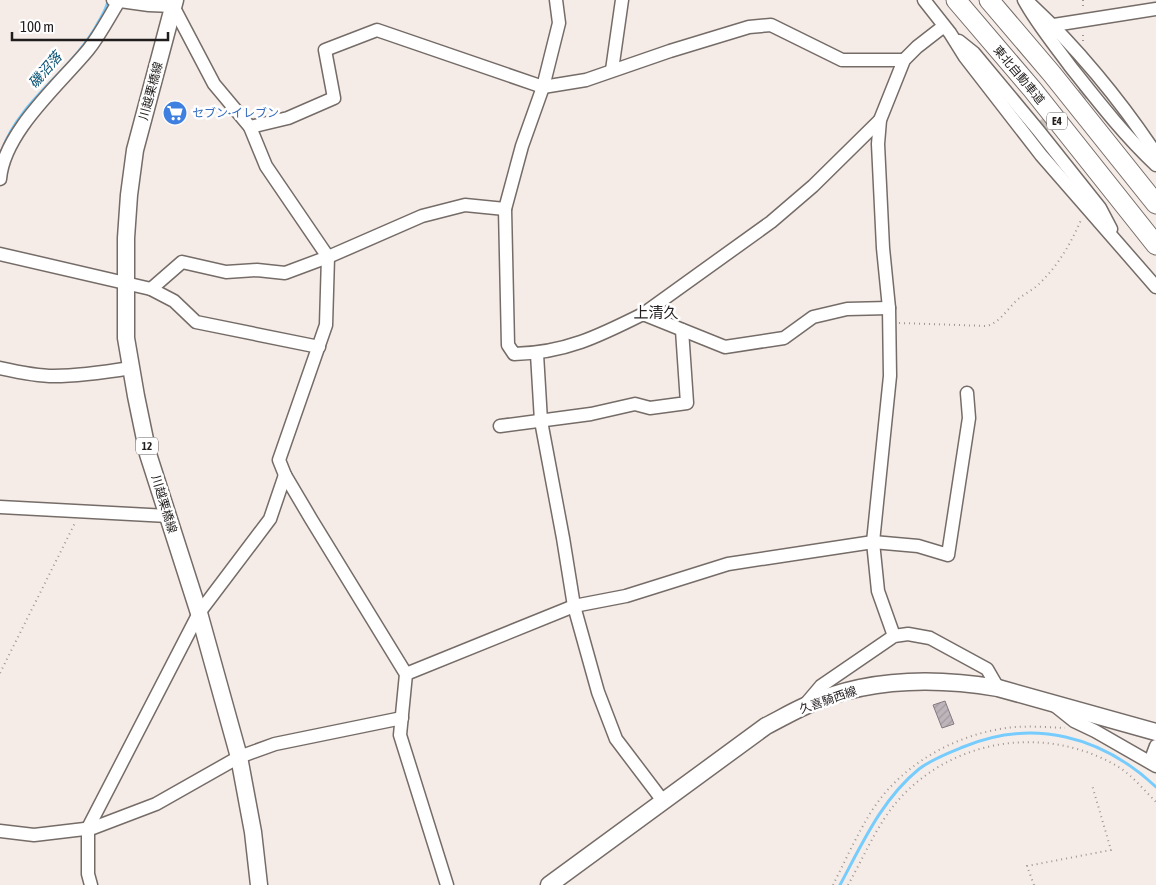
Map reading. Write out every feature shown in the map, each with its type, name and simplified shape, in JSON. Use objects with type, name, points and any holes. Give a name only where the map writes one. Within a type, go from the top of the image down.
[{"type":"highway","name":"東北自動車道","points":[[956,0],[1032,89],[1156,245]]},
{"type":"highway","name":"東北自動車道","points":[[989,0],[1052,74],[1156,204]]},
{"type":"main road","name":"川越栗橋線","points":[[174,3],[135,150],[128,212],[126,338],[148,454],[199,613],[238,757],[253,832],[259,885]]},
{"type":"main road","name":"久喜騎西線","points":[[549,885],[766,726],[804,706],[848,691],[885,684],[926,680],[974,684],[998,688],[1156,732]]},
{"type":"street","points":[[113,0],[149,6],[174,3],[214,84],[250,126],[266,166],[328,257],[326,325],[279,460],[285,475],[406,674],[400,735],[448,885]]},
{"type":"street","points":[[556,0],[559,23],[543,87],[522,146],[505,209],[508,345],[514,354],[537,354],[564,348],[599,336],[643,314],[771,222],[813,186],[880,120]]},
{"type":"street","points":[[612,70],[622,0]]},
{"type":"street","points":[[924,0],[1000,102],[1088,210],[1156,287]]},
{"type":"street","points":[[1025,0],[1054,25],[1100,80],[1156,154]]},
{"type":"street","points":[[1025,0],[1034,19],[1089,90],[1137,146],[1156,165]]},
{"type":"street","points":[[0,179],[1,169],[9,148],[30,117],[89,48],[119,1]]},
{"type":"street","points":[[1054,25],[1156,9]]},
{"type":"street","points":[[250,126],[288,118],[334,98],[325,50],[377,30],[543,87],[586,80],[670,51],[749,27],[771,25],[842,60],[904,60]]},
{"type":"street","points":[[894,636],[878,591],[874,542],[890,376],[889,308],[879,186],[878,144],[880,120],[904,60],[917,47],[947,30]]},
{"type":"street","points":[[947,30],[974,53],[1038,130],[1100,208],[1116,240]]},
{"type":"street","points":[[151,289],[182,262],[226,272],[257,270],[284,273],[328,257],[422,216],[465,205],[505,209]]},
{"type":"street","points":[[0,254],[151,289],[174,301],[196,322],[319,347]]},
{"type":"street","points":[[643,314],[725,347],[784,338],[812,317],[847,309],[889,308]]},
{"type":"street","points":[[500,426],[591,414],[635,404],[650,408],[687,403],[682,330]]},
{"type":"street","points":[[537,354],[540,421],[574,606],[598,692],[616,739],[663,800]]},
{"type":"street","points":[[0,368],[54,376],[93,374],[131,368]]},
{"type":"street","points":[[406,674],[574,606],[626,596],[728,564],[874,542],[918,546],[948,555],[969,418],[967,392]]},
{"type":"street","points":[[91,885],[88,874],[88,828],[199,613],[270,519],[285,475]]},
{"type":"street","points":[[0,507],[168,516]]},
{"type":"street","points":[[804,706],[821,686],[894,636],[908,634],[930,638],[987,669],[998,688]]},
{"type":"street","points":[[1052,704],[1074,722],[1095,731],[1153,764],[1156,746]]},
{"type":"street","points":[[0,831],[34,835],[88,828],[156,804],[238,757],[275,744],[402,718]]},
{"type":"path","points":[[889,323],[986,326],[1000,320],[1018,299],[1042,282],[1064,256],[1088,210]]},
{"type":"path","points":[[0,673],[81,512]]},
{"type":"path","points":[[833,885],[868,817],[882,796],[906,772],[928,757],[961,741],[1000,728],[1069,728]]},
{"type":"path","points":[[848,885],[888,814],[903,795],[917,782],[946,762],[989,746],[1037,742],[1074,748],[1119,767],[1156,802]]},
{"type":"path","points":[[1034,885],[1027,866],[1111,850],[1092,784]]},
{"type":"building","points":[[945,701],[954,724],[942,728],[933,705]]},
{"type":"waterway","name":"磯沼落","points":[[2,150],[11,132],[34,99],[76,55],[105,11],[108,0]]},
{"type":"waterway","points":[[840,885],[874,823],[894,794],[906,781],[924,765],[935,759],[989,738],[1041,733],[1066,737],[1090,744],[1113,755],[1135,769],[1156,787]]},
{"type":"tunnel","points":[[1038,130],[1089,89]]},
{"type":"place","name":"セブン-イレブン","points":[[175,113]]},
{"type":"district","name":"上清久","points":[[656,313]]}]
